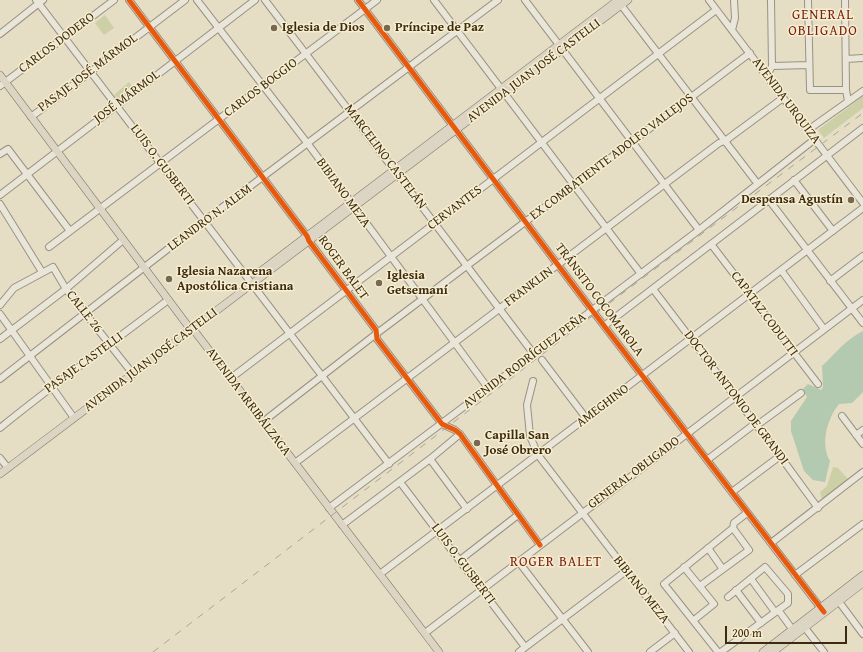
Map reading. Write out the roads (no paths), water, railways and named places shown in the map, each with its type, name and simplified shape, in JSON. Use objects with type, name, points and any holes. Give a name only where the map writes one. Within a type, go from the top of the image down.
[{"type":"main road","name":"AVENIDA JUAN JOSÉ CASTELLI","points":[[0,474],[4,467],[503,92],[619,1],[628,0]]},
{"type":"main road","name":"AVENIDA ARRIBÁLZAGA","points":[[0,75],[3,84],[31,117],[168,300],[231,378],[439,652]]},
{"type":"main road","points":[[767,651],[836,599],[863,575]]},
{"type":"main road","points":[[836,599],[863,583]]},
{"type":"street","name":"CARLOS DODERO","points":[[3,84],[114,0]]},
{"type":"street","name":"ROGER BALET","points":[[129,0],[376,330],[377,339],[407,379],[442,424],[460,434],[540,545]]},
{"type":"street","name":"PASAJE JOSÉ MÁRMOL","points":[[31,117],[184,0]]},
{"type":"street","name":"BIBIANO MEZA","points":[[197,0],[308,144],[488,388]]},
{"type":"street","name":"JOSÉ MÁRMOL","points":[[0,195],[255,0]]},
{"type":"street","name":"MARCELINO CASTELÁN","points":[[265,0],[533,353]]},
{"type":"street","name":"TRÁNSITO COCOMAROLA","points":[[358,0],[686,434],[822,610]]},
{"type":"street","name":"CARLOS BOGGIO","points":[[49,247],[377,0]]},
{"type":"street","points":[[434,0],[641,274]]},
{"type":"street","name":"LEANDRO N. ALEM","points":[[0,379],[204,221],[498,0]]},
{"type":"street","points":[[525,0],[699,230]]},
{"type":"street","name":"AVENIDA URQUIZA","points":[[709,0],[863,203]]},
{"type":"street","points":[[732,30],[735,18],[734,0]]},
{"type":"street","points":[[768,76],[772,66],[771,0]]},
{"type":"street","points":[[808,0],[810,90],[846,90]]},
{"type":"street","points":[[844,0],[846,90],[848,101]]},
{"type":"street","name":"LUIS O. GUSBERTI","points":[[39,1],[90,71],[389,464]]},
{"type":"street","points":[[0,34],[39,1]]},
{"type":"street","points":[[619,1],[757,183]]},
{"type":"street","name":"CERVANTES","points":[[231,378],[716,10]]},
{"type":"street","name":"EX COMBATIENTE ADOLFO VALLEJOS","points":[[264,421],[376,334],[526,223],[574,185],[750,53]]},
{"type":"street","points":[[846,59],[863,58]]},
{"type":"street","points":[[772,66],[809,66]]},
{"type":"street","points":[[808,130],[863,91]]},
{"type":"street","name":"FRANKLIN","points":[[295,463],[719,143],[725,141],[783,98]]},
{"type":"street","name":"AVENIDA RODRÍGUEZ PEÑA","points":[[604,326],[863,128]]},
{"type":"street","name":"AVENIDA RODRÍGUEZ PEÑA","points":[[329,508],[442,424],[533,353],[699,230],[815,139]]},
{"type":"street","points":[[0,154],[8,149],[70,231]]},
{"type":"street","points":[[794,180],[833,231]]},
{"type":"street","points":[[769,200],[863,323]]},
{"type":"street","points":[[0,204],[42,272],[14,288],[0,305]]},
{"type":"street","name":"AMEGHINO","points":[[380,574],[863,208]]},
{"type":"street","points":[[0,339],[66,289],[123,240]]},
{"type":"street","name":"CAPATAZ CODUTTI","points":[[711,244],[818,384]]},
{"type":"street","points":[[830,281],[863,256]]},
{"type":"street","name":"CALLE 26","points":[[42,272],[52,267],[85,314],[132,372]]},
{"type":"street","points":[[781,270],[824,329]]},
{"type":"street","name":"DOCTOR ANTONIO DE GRANDI","points":[[653,289],[818,508]]},
{"type":"street","name":"PASAJE CASTELLI","points":[[0,428],[50,387],[110,345],[168,300]]},
{"type":"street","name":"GENERAL OBLIGADO","points":[[425,633],[863,300]]},
{"type":"street","points":[[0,314],[50,387],[73,416]]},
{"type":"street","points":[[542,360],[586,418]]},
{"type":"street","name":"BIBIANO MEZA","points":[[533,381],[527,405],[530,436],[538,455],[689,652]]},
{"type":"street","points":[[707,460],[752,426],[801,393]]},
{"type":"street","points":[[842,416],[863,444]]},
{"type":"street","points":[[856,435],[863,430]]},
{"type":"street","points":[[342,525],[430,459],[460,434]]},
{"type":"street","points":[[732,492],[780,456]]},
{"type":"street","points":[[0,458],[4,467]]},
{"type":"street","points":[[430,459],[467,509]]},
{"type":"street","points":[[771,543],[863,472]]},
{"type":"street","name":"LUIS O. GUSBERTI","points":[[400,482],[525,647]]},
{"type":"street","points":[[718,652],[664,584],[733,528],[734,523],[747,513]]},
{"type":"street","points":[[460,560],[518,516]]},
{"type":"street","points":[[795,575],[863,524]]},
{"type":"street","points":[[700,586],[722,568],[727,567],[749,550],[733,528]]},
{"type":"street","points":[[708,548],[722,568]]},
{"type":"street","points":[[518,561],[588,652]]},
{"type":"street","points":[[684,567],[714,604],[694,620]]},
{"type":"street","points":[[721,652],[788,603],[788,594],[765,567],[728,597]]},
{"type":"street","points":[[519,652],[626,571]]},
{"type":"street","points":[[750,579],[794,632]]},
{"type":"street","points":[[736,590],[761,623]]},
{"type":"street","points":[[836,599],[863,634]]},
{"type":"street","points":[[803,625],[824,652]]},
{"type":"street","points":[[650,652],[675,634]]},
{"type":"railway","points":[[153,652],[595,314],[863,113]]},
{"type":"place","name":"Iglesia de Dios","points":[[274,28]]},
{"type":"place","name":"Príncipe de Paz","points":[[387,28]]},
{"type":"place","name":"Despensa Agustín","points":[[851,200]]},
{"type":"place","name":"Iglesia Nazarena Apostólica Cristiana","points":[[169,279]]},
{"type":"place","name":"Iglesia Getsemaní","points":[[379,283]]},
{"type":"place","name":"Capilla San José Obrero","points":[[477,443]]},
{"type":"district","name":"GENERAL OBLIGADO","points":[[823,24]]},
{"type":"district","name":"ROGER BALET","points":[[556,562]]}]
